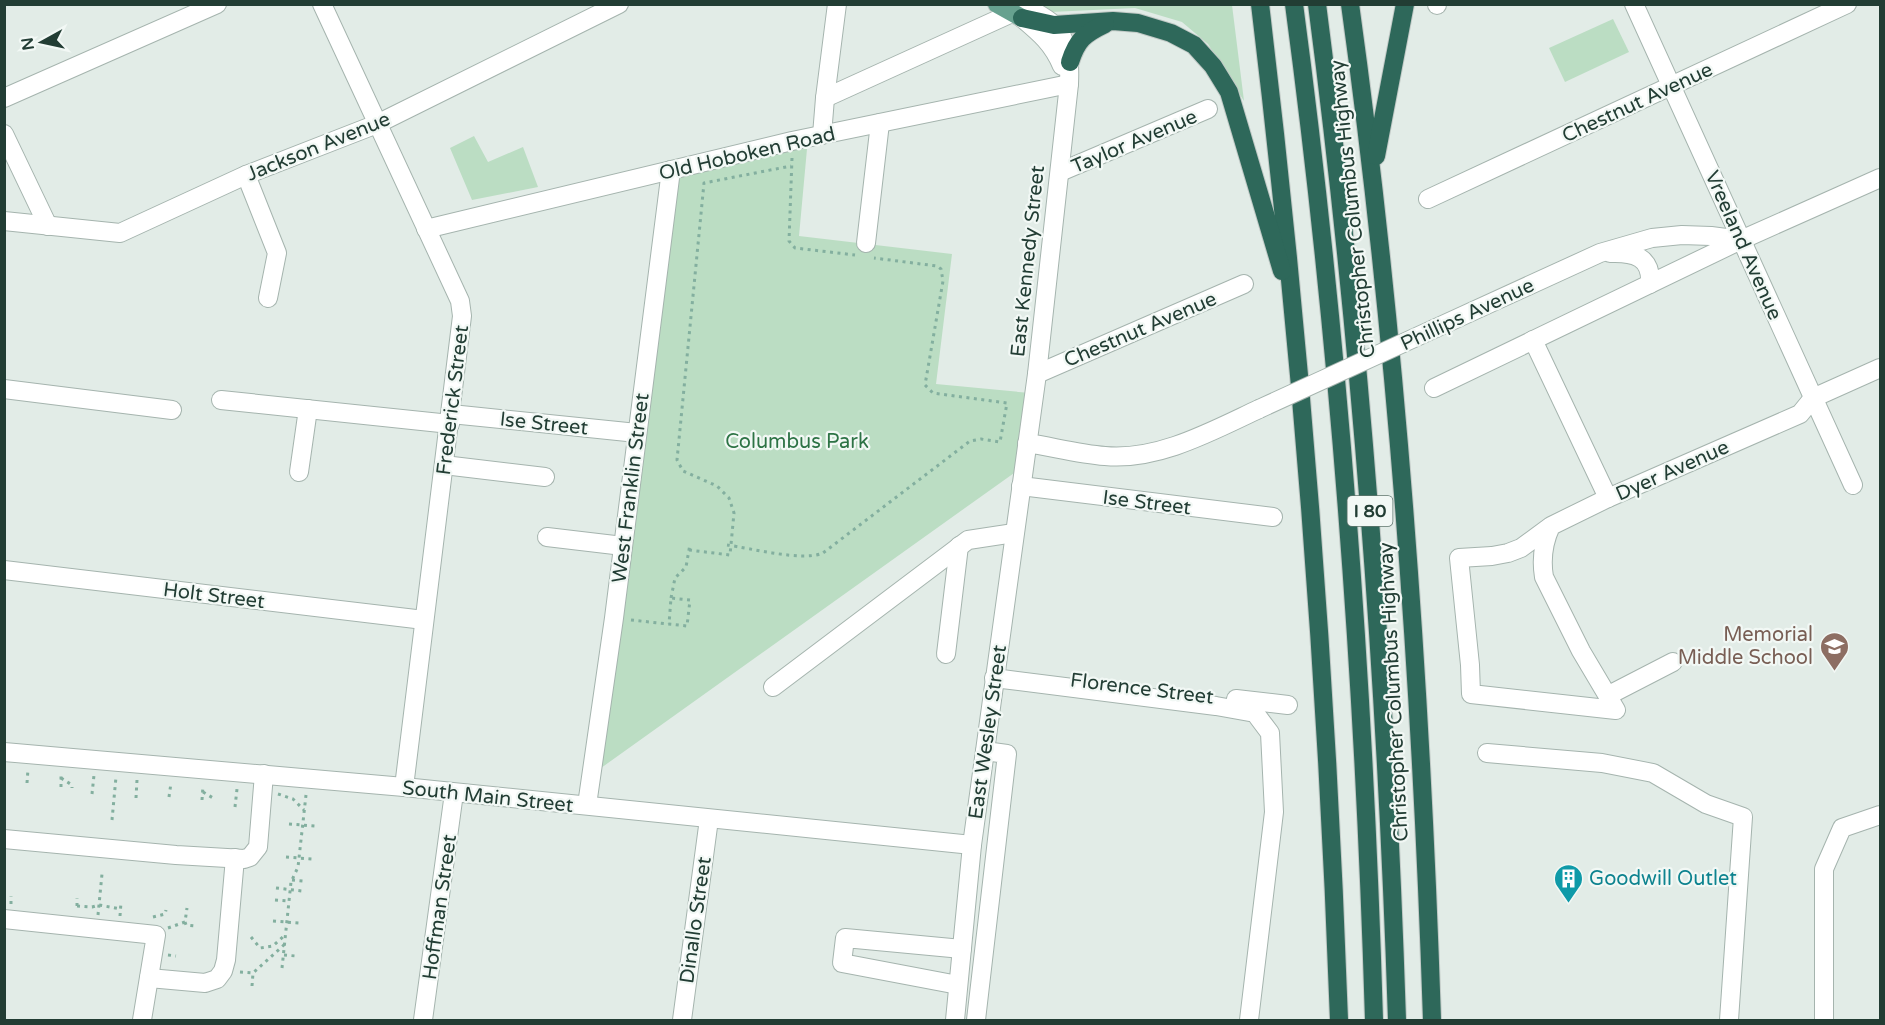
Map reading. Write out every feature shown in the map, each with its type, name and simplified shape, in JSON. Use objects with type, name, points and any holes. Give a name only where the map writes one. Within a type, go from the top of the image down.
[{"type":"highway","points":[[1260,4],[1295,316],[1318,607],[1334,877],[1339,1020]]},
{"type":"highway","name":"Christopher Columbus Highway","points":[[1294,4],[1316,183],[1343,466],[1362,740],[1374,1020]]},
{"type":"highway","name":"Christopher Columbus Highway","points":[[1317,4],[1355,336],[1373,544],[1392,869],[1397,1020]]},
{"type":"highway","name":"Christopher Columbus Highway","points":[[1350,4],[1372,176],[1396,403],[1424,822],[1432,1020]]},
{"type":"highway","points":[[1372,176],[1405,4]]},
{"type":"highway","points":[[1013,10],[1054,25],[1113,21],[1138,23],[1171,33],[1194,45],[1213,66],[1229,92],[1295,316]]},
{"type":"highway","points":[[1070,62],[1076,45],[1089,32],[1113,21]]},
{"type":"street","points":[[4,98],[217,4]]},
{"type":"street","name":"Frederick Street","points":[[322,4],[460,301],[462,316],[404,787]]},
{"type":"street","name":"Jackson Avenue","points":[[4,221],[120,233],[246,175],[377,123],[619,4]]},
{"type":"street","points":[[822,135],[837,4]]},
{"type":"street","name":"Vreeland Avenue","points":[[1634,4],[1853,485]]},
{"type":"street","name":"Chestnut Avenue","points":[[1428,200],[1847,4]]},
{"type":"street","points":[[825,98],[1013,10]]},
{"type":"street","name":"East Kennedy Street","points":[[1013,10],[1045,37],[1056,51],[1069,84]]},
{"type":"street","name":"East Kennedy Street","points":[[1027,443],[1037,374],[1069,84],[1070,62],[1065,42],[1054,25]]},
{"type":"street","name":"Old Hoboken Road","points":[[426,230],[792,141],[1069,84]]},
{"type":"street","name":"Taylor Avenue","points":[[1060,172],[1208,109]]},
{"type":"street","points":[[866,243],[880,123]]},
{"type":"street","points":[[4,134],[48,226]]},
{"type":"street","name":"West Franklin Street","points":[[587,805],[614,618],[671,170]]},
{"type":"street","points":[[246,175],[277,253],[268,298]]},
{"type":"street","points":[[1434,388],[1741,240],[1881,178]]},
{"type":"street","name":"Phillips Avenue","points":[[1027,443],[1106,456],[1136,454],[1168,447],[1202,435],[1600,253],[1652,238],[1682,235],[1741,240]]},
{"type":"street","points":[[1600,253],[1622,252],[1636,256],[1647,263],[1651,273],[1650,284]]},
{"type":"street","name":"Chestnut Avenue","points":[[1037,374],[1244,284]]},
{"type":"street","points":[[1533,340],[1608,498]]},
{"type":"street","name":"Dyer Avenue","points":[[1609,695],[1616,710],[1471,694],[1459,558],[1508,553],[1530,543],[1551,526],[1608,498],[1800,414],[1813,398],[1881,368]]},
{"type":"street","points":[[4,389],[172,410]]},
{"type":"street","name":"Ise Street","points":[[221,400],[308,409],[637,433]]},
{"type":"street","points":[[300,471],[308,409]]},
{"type":"street","name":"East Wesley Street","points":[[954,1020],[972,846],[1027,443]]},
{"type":"street","points":[[444,465],[545,477]]},
{"type":"street","name":"Ise Street","points":[[1021,486],[1273,517]]},
{"type":"street","points":[[1551,526],[1543,550],[1544,577],[1581,651],[1609,695],[1673,662]]},
{"type":"street","points":[[773,687],[968,540],[1014,533]]},
{"type":"street","points":[[547,537],[623,546]]},
{"type":"street","points":[[946,654],[960,546]]},
{"type":"street","name":"Holt Street","points":[[4,570],[424,620]]},
{"type":"street","points":[[995,674],[1255,713],[1270,733],[1274,812],[1249,1020]]},
{"type":"street","name":"Florence Street","points":[[995,674],[1288,705]]},
{"type":"street","points":[[976,1020],[1007,754],[985,751]]},
{"type":"street","name":"South Main Street","points":[[4,752],[404,787],[972,846]]},
{"type":"street","points":[[1487,753],[1602,763],[1653,773],[1706,804],[1743,817],[1729,1020]]},
{"type":"street","points":[[4,839],[244,859],[250,856],[258,846],[264,774]]},
{"type":"street","name":"Hoffman Street","points":[[423,1020],[454,793]]},
{"type":"street","points":[[1824,1020],[1824,869],[1842,828],[1881,815]]},
{"type":"street","name":"Dinallo Street","points":[[682,1020],[709,819]]},
{"type":"street","points":[[149,978],[205,983],[217,979],[223,971],[226,960],[235,858]]},
{"type":"street","points":[[4,920],[158,928],[142,1020]]},
{"type":"street","points":[[958,985],[842,963],[845,938],[962,949]]},
{"type":"path","points":[[729,545],[808,557],[823,553],[970,441],[981,439],[1000,442],[1007,402],[933,393],[926,385],[943,281],[941,269],[937,266],[795,248],[792,245],[789,241],[792,141]]},
{"type":"path","points":[[689,550],[730,555],[729,545],[734,513],[729,498],[717,486],[683,471],[677,460],[704,183],[791,166]]},
{"type":"path","points":[[669,624],[675,578],[686,567],[690,544]]},
{"type":"path","points":[[614,618],[687,626],[690,600],[671,598]]},
{"type":"path","points":[[27,783],[29,764]]},
{"type":"path","points":[[61,787],[62,767]]},
{"type":"path","points":[[92,794],[95,770]]},
{"type":"path","points":[[112,820],[117,773]]},
{"type":"path","points":[[136,798],[137,775]]},
{"type":"path","points":[[61,778],[72,785],[72,788]]},
{"type":"path","points":[[169,797],[171,778]]},
{"type":"path","points":[[202,800],[204,781]]},
{"type":"path","points":[[235,807],[237,785]]},
{"type":"path","points":[[282,968],[290,890],[298,867],[306,791]]},
{"type":"path","points":[[203,792],[213,798],[212,801]]},
{"type":"path","points":[[262,800],[276,794],[285,795],[298,802],[304,810]]},
{"type":"path","points":[[289,824],[315,826]]},
{"type":"path","points":[[286,856],[312,859]]},
{"type":"path","points":[[98,919],[102,874]]},
{"type":"path","points":[[292,880],[303,881]]},
{"type":"path","points":[[276,888],[302,891]]},
{"type":"path","points":[[77,898],[77,906],[99,905],[121,909]]},
{"type":"path","points":[[275,900],[289,901]]},
{"type":"path","points":[[120,921],[122,902]]},
{"type":"path","points":[[185,922],[187,908]]},
{"type":"path","points":[[158,928],[166,910]]},
{"type":"path","points":[[273,921],[299,923]]},
{"type":"path","points":[[185,922],[186,925],[196,926]]},
{"type":"path","points":[[158,928],[185,922]]},
{"type":"path","points":[[251,937],[260,948],[273,946],[286,933]]},
{"type":"path","points":[[284,955],[296,956]]},
{"type":"path","points":[[252,986],[253,973]]},
{"type":"green space","points":[[1040,5],[1232,5],[1244,101],[1208,44],[1182,22],[1135,8],[1051,12]]},
{"type":"green space","points":[[1613,19],[1629,52],[1565,82],[1549,48]]},
{"type":"green space","points":[[474,136],[488,162],[523,147],[538,187],[472,200],[450,148]]},
{"type":"green space","name":"Columbus Park","points":[[808,138],[799,236],[952,254],[936,384],[1030,393],[1021,468],[601,768],[679,167]]},
{"type":"place","name":"Memorial Middle School","points":[[1834,672]]},
{"type":"place","name":"Goodwill Outlet","points":[[1568,904]]}]
